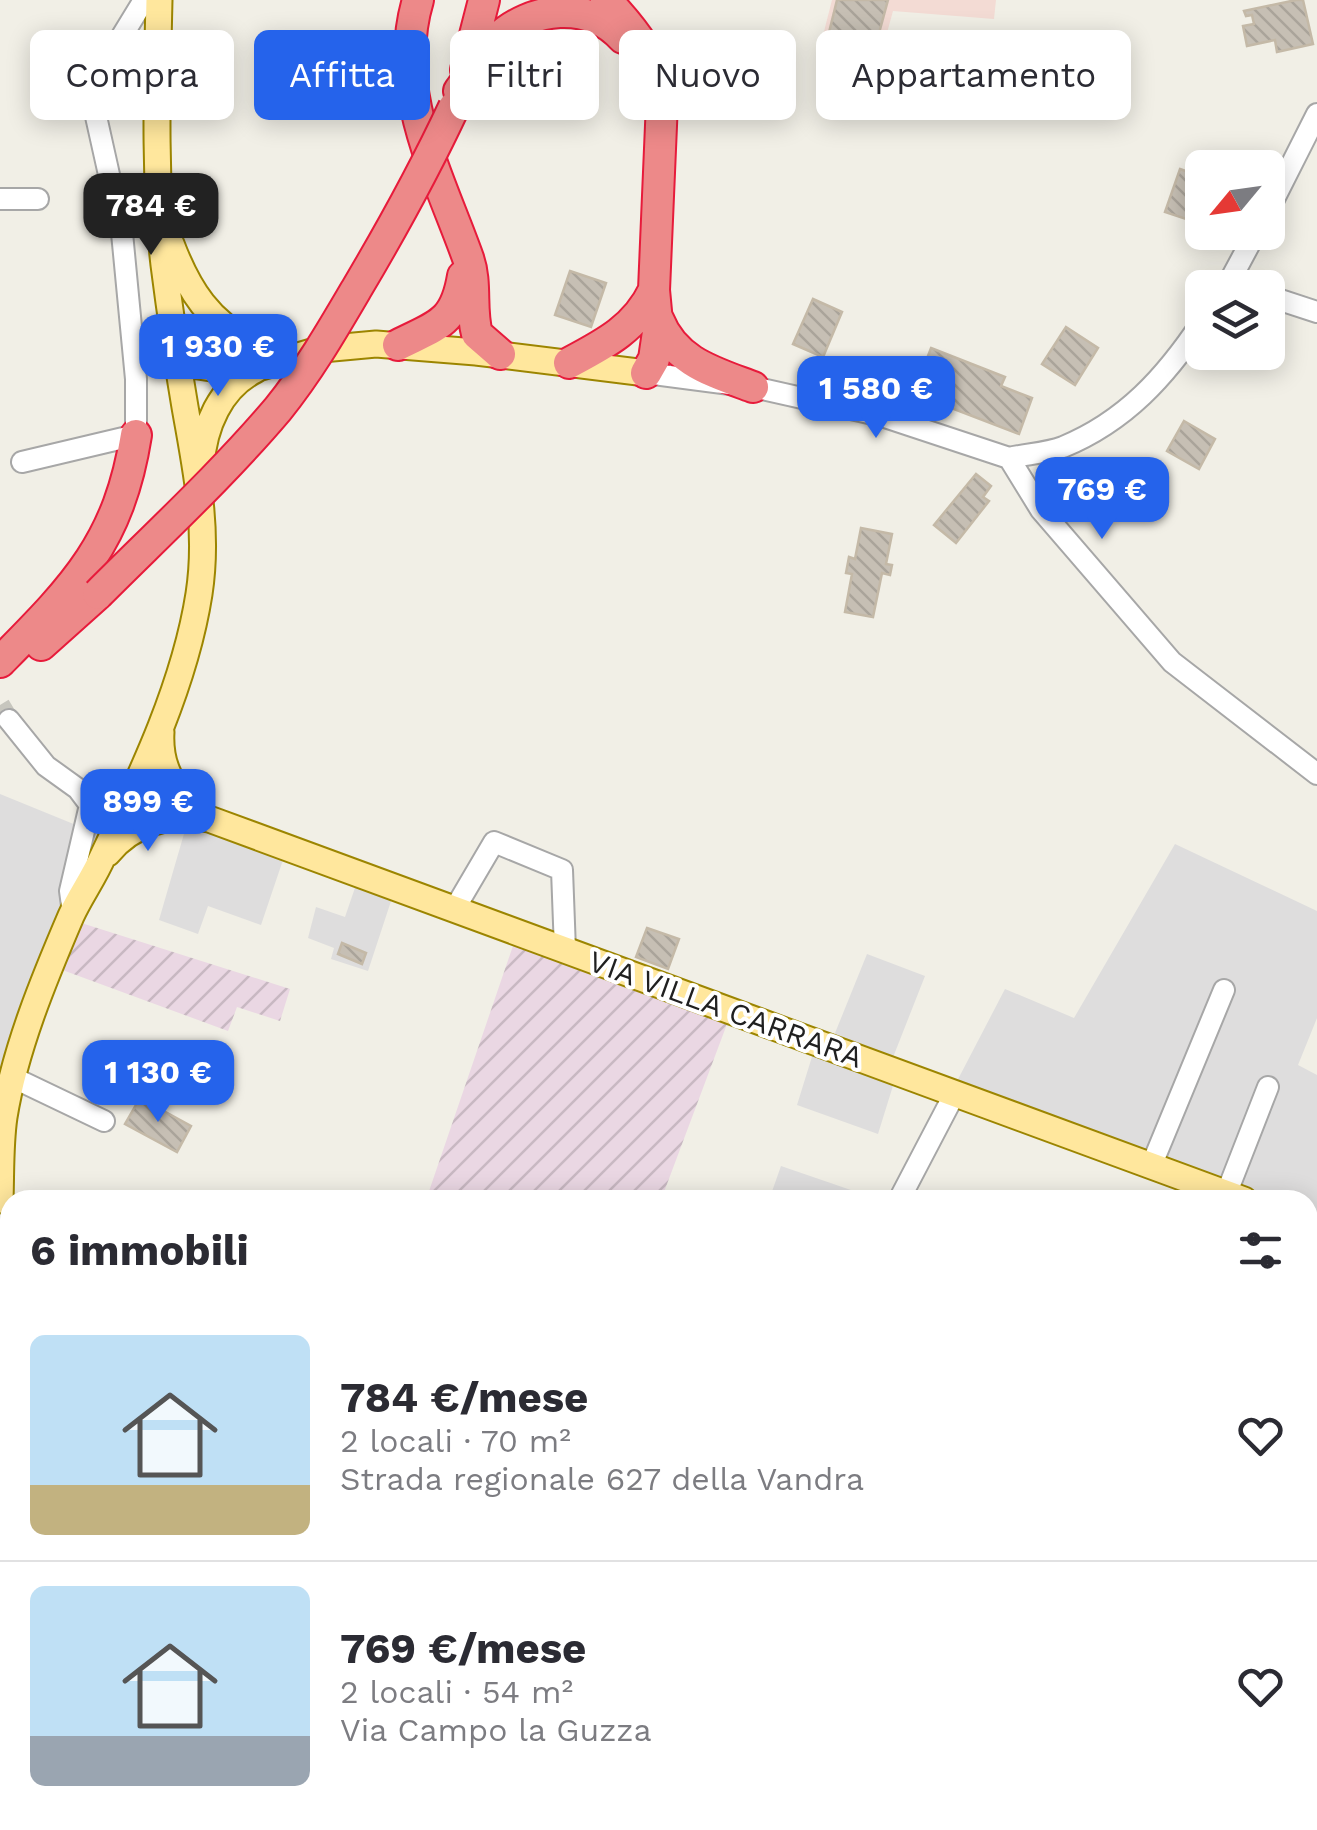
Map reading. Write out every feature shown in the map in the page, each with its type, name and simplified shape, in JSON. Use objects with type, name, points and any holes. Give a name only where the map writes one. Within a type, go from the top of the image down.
[{"type":"highway","points":[[418,0],[411,40],[414,102],[472,272],[477,334],[500,354]]},
{"type":"highway","points":[[476,30],[484,0]]},
{"type":"highway","points":[[606,0],[645,44],[659,76],[662,126],[653,306],[639,353],[646,373]]},
{"type":"highway","points":[[509,30],[551,12],[582,12],[604,20],[631,48],[645,72],[662,126]]},
{"type":"highway","points":[[0,682],[98,594],[280,407],[369,268],[426,165],[450,112]]},
{"type":"highway","points":[[398,345],[440,326],[453,311],[464,275],[461,243]]},
{"type":"highway","points":[[569,363],[618,336],[653,306]]},
{"type":"highway","points":[[653,306],[670,342],[686,357],[701,368],[753,387]]},
{"type":"highway","points":[[0,662],[70,588],[106,538],[123,498],[136,435]]},
{"type":"main road","points":[[158,30],[159,0]]},
{"type":"main road","points":[[1,1190],[4,1121],[12,1077],[72,913],[101,860],[161,721],[190,639],[200,591],[200,480],[178,363],[160,216],[159,120]]},
{"type":"main road","points":[[160,216],[181,270],[199,301],[215,320],[258,355]]},
{"type":"main road","points":[[178,363],[222,372],[258,355],[355,344],[500,354],[646,373]]},
{"type":"main road","points":[[200,480],[206,439],[218,404],[258,355]]},
{"type":"main road","points":[[101,860],[128,834],[144,825],[194,815],[165,770],[161,721]]},
{"type":"main road","name":"VIA VILLA CARRARA","points":[[132,791],[167,794],[194,815],[1219,1190]]},
{"type":"street","points":[[126,30],[144,0]]},
{"type":"street","points":[[1285,177],[1317,114]]},
{"type":"street","points":[[22,462],[136,435],[136,379],[122,233],[97,120]]},
{"type":"street","points":[[0,198],[38,199]]},
{"type":"street","points":[[1285,302],[1317,312]]},
{"type":"street","points":[[646,373],[753,387],[882,416],[1009,458],[1062,448],[1128,410],[1169,372],[1185,348]]},
{"type":"street","points":[[1009,458],[1041,510],[1172,662],[1317,774]]},
{"type":"street","points":[[9,720],[46,766],[78,788],[90,806],[70,891],[72,913]]},
{"type":"street","points":[[454,910],[494,842],[562,870],[565,950]]},
{"type":"street","points":[[1152,1164],[1224,990]]},
{"type":"street","points":[[12,1077],[104,1121]]},
{"type":"street","points":[[1237,1190],[1268,1087]]},
{"type":"street","points":[[904,1190],[954,1093]]},
{"type":"shaded area","points":[[832,0],[996,0],[994,19],[893,11],[888,30],[824,30]]},
{"type":"shaded area","points":[[0,794],[103,836],[0,1101]]},
{"type":"shaded area","points":[[188,820],[286,851],[261,925],[208,906],[198,934],[159,920]]},
{"type":"shaded area","points":[[1175,844],[1317,911],[1317,1018],[1298,1065],[1317,1075],[1317,1190],[1237,1190],[955,1085],[1005,989],[1074,1018]]},
{"type":"shaded area","points":[[358,879],[394,892],[368,971],[331,959],[334,948],[308,938],[316,907],[345,917]]},
{"type":"shaded area","points":[[75,921],[290,989],[280,1021],[237,1007],[228,1031],[57,968]]},
{"type":"shaded area","points":[[516,937],[730,1016],[665,1190],[429,1190]]},
{"type":"shaded area","points":[[867,954],[925,976],[890,1065],[831,1043]]},
{"type":"shaded area","points":[[815,1047],[896,1076],[878,1134],[797,1105]]},
{"type":"shaded area","points":[[781,1166],[851,1190],[773,1190]]},
{"type":"building","points":[[837,0],[888,0],[880,30],[830,30]]},
{"type":"building","points":[[1303,0],[1313,44],[1277,52],[1275,40],[1247,46],[1243,26],[1254,24],[1252,15],[1246,16],[1244,11]]},
{"type":"building","points":[[1180,169],[1185,171],[1185,219],[1165,212]]},
{"type":"building","points":[[570,271],[606,283],[591,327],[555,315]]},
{"type":"building","points":[[813,299],[842,312],[823,357],[793,344]]},
{"type":"building","points":[[1066,327],[1098,348],[1075,385],[1042,364]]},
{"type":"building","points":[[931,348],[1005,377],[1001,386],[1032,398],[1019,434],[907,391],[917,366],[923,369]]},
{"type":"building","points":[[1184,421],[1215,439],[1199,469],[1167,451]]},
{"type":"building","points":[[976,474],[991,486],[983,497],[989,501],[956,543],[934,525]]},
{"type":"building","points":[[861,528],[892,534],[886,564],[892,565],[890,575],[882,573],[873,617],[845,612],[852,574],[846,573],[849,557],[855,559]]},
{"type":"building","points":[[647,928],[679,939],[668,969],[636,957]]},
{"type":"building","points":[[342,943],[366,953],[362,964],[338,954]]},
{"type":"building","points":[[140,1098],[191,1126],[177,1152],[125,1124]]},
{"type":"tunnel","points":[[0,705],[9,720]]}]
